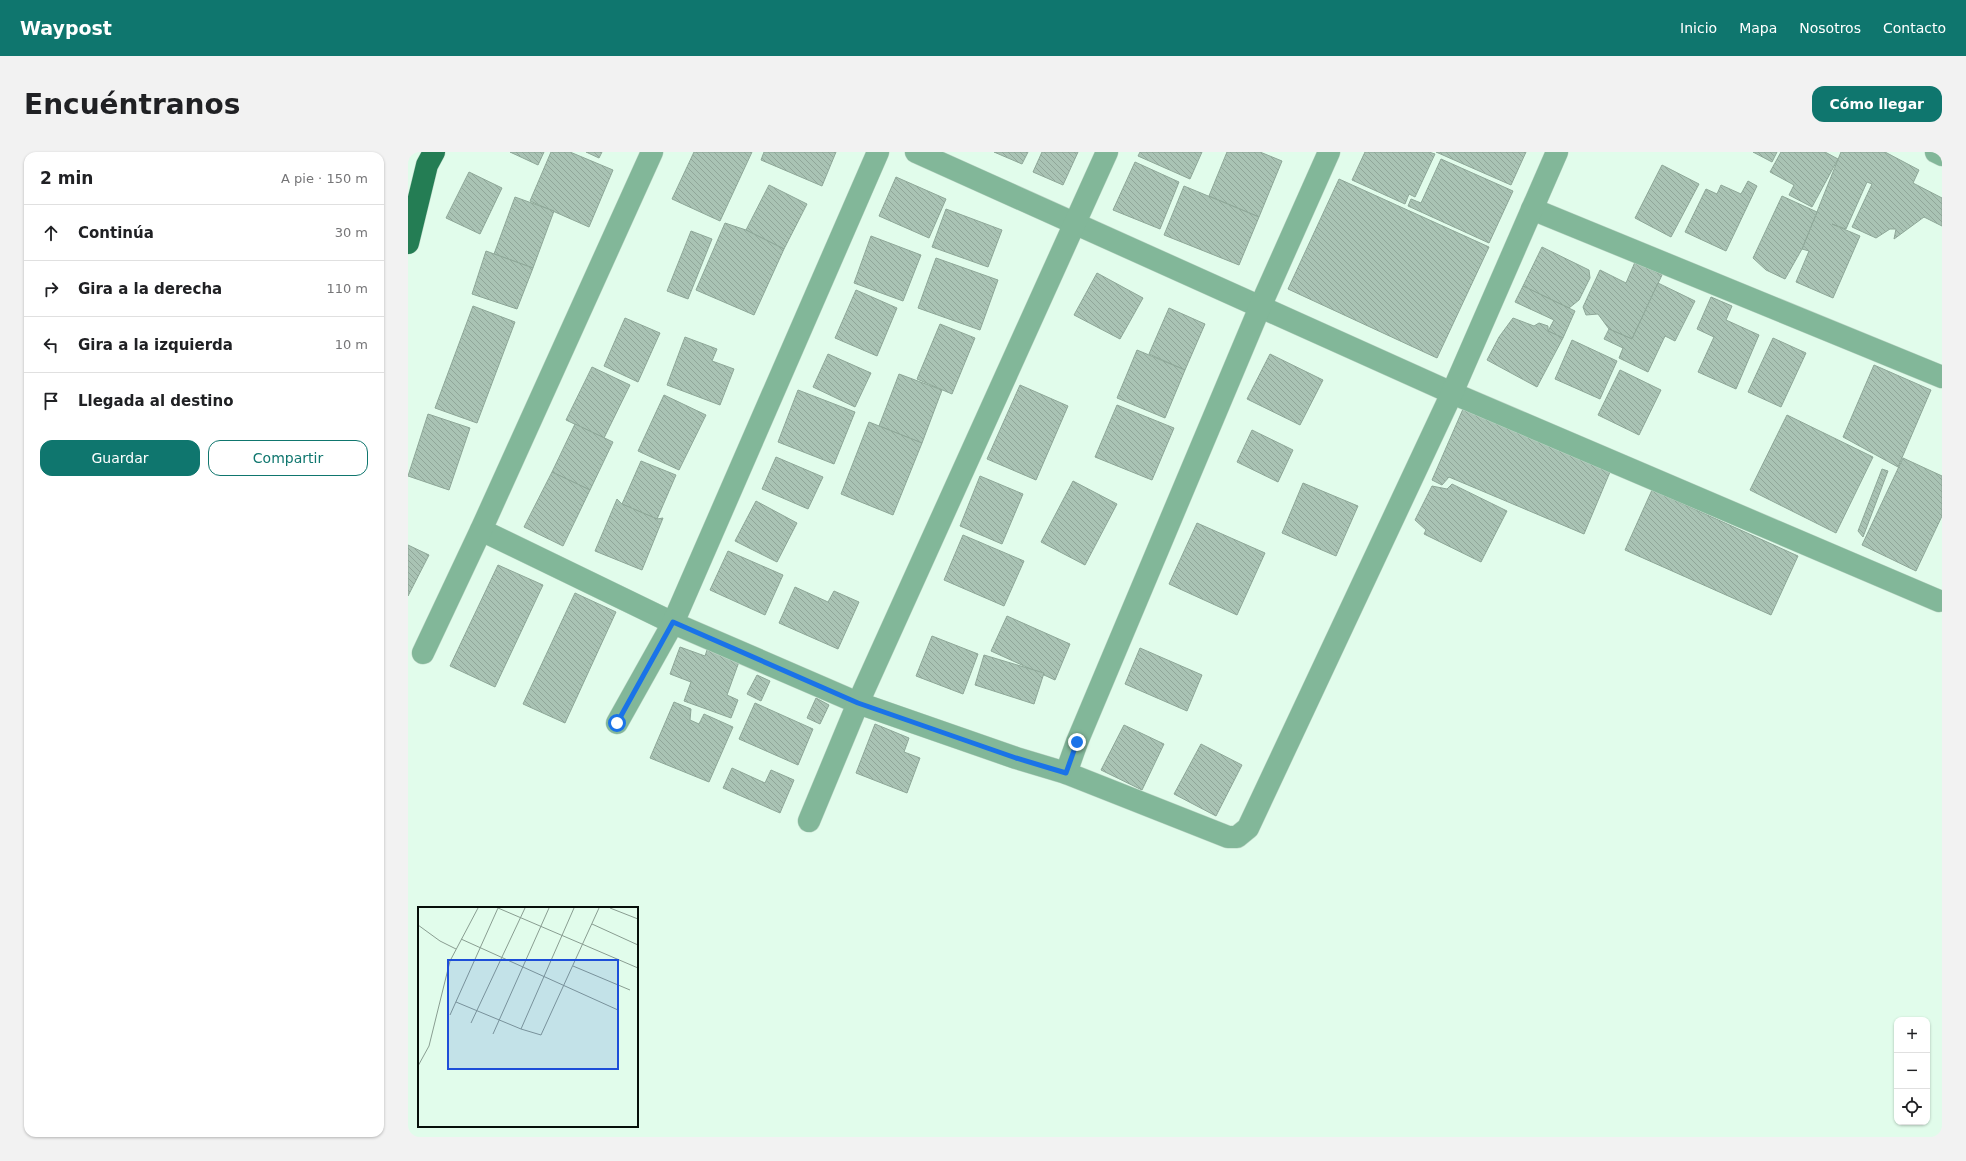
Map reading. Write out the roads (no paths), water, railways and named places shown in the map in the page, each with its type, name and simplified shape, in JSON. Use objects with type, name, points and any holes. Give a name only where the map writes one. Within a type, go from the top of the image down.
[{"type":"main road","points":[[408,243],[427,165],[434,152]]},
{"type":"street","points":[[422,653],[481,530],[652,152]]},
{"type":"street","points":[[617,723],[673,622],[878,152]]},
{"type":"street","points":[[916,152],[1452,393],[1939,601]]},
{"type":"street","points":[[809,821],[858,703],[1107,152]]},
{"type":"street","points":[[1066,773],[1077,742],[1260,307],[1329,152]]},
{"type":"street","points":[[481,530],[673,622],[858,703],[1016,758],[1066,773],[1228,837],[1237,837],[1248,828],[1452,393],[1557,152]]},
{"type":"street","points":[[1936,152],[1942,155]]},
{"type":"street","points":[[1532,209],[1942,377]]}]
